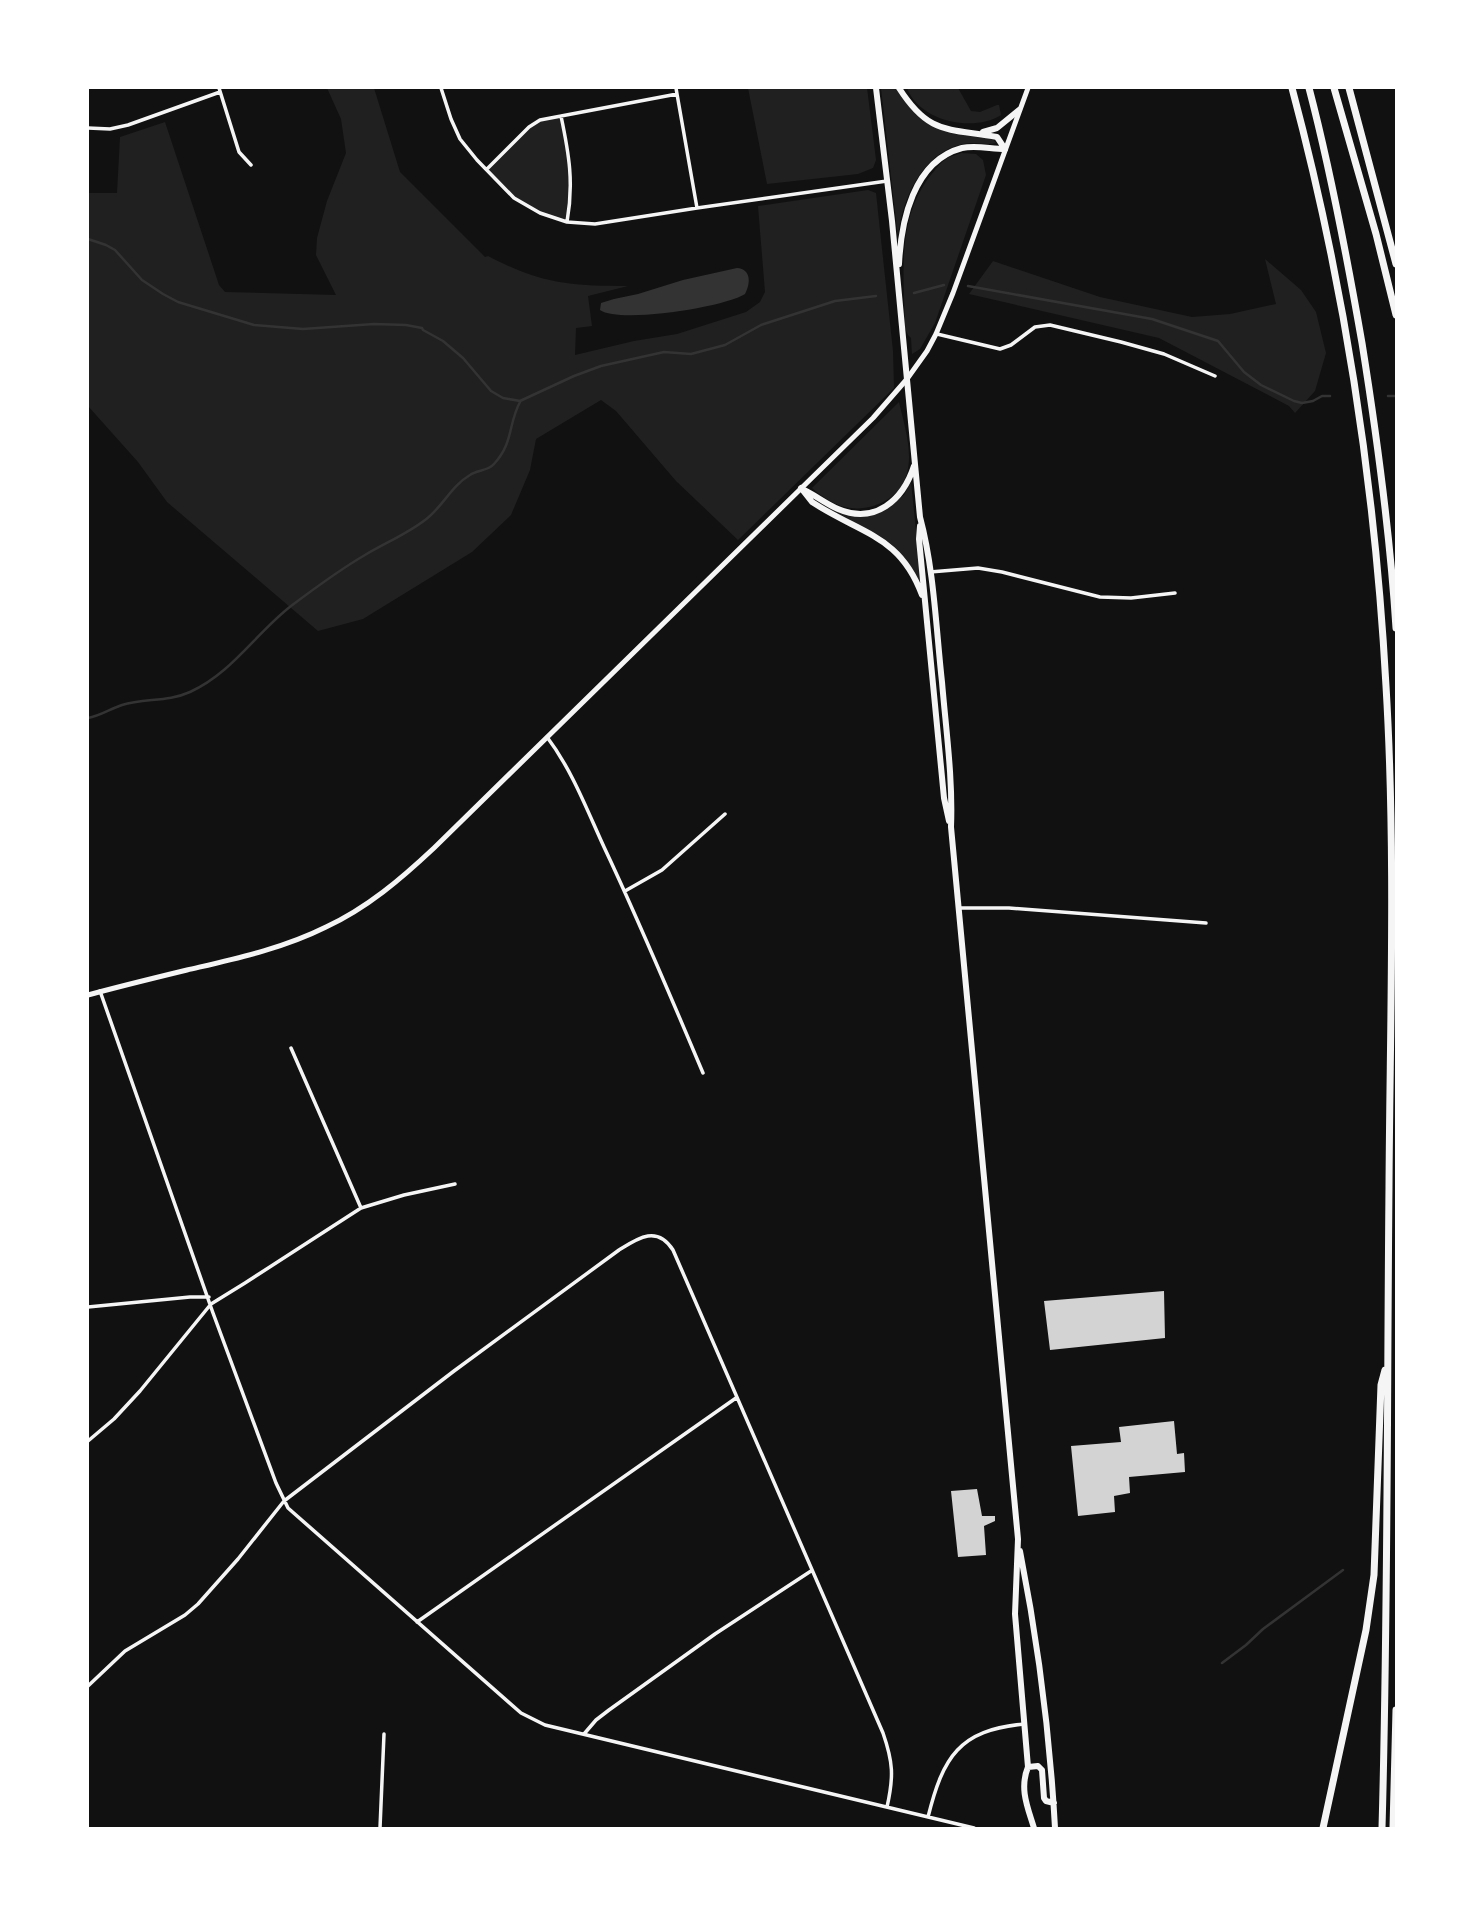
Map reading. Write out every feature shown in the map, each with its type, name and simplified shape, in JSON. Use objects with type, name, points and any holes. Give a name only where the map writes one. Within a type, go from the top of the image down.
[{"type":"highway","points":[[1292,88],[1330,246],[1350,358],[1370,496],[1382,622],[1390,751],[1388,1540],[1382,1829]]},
{"type":"highway","points":[[1309,88],[1336,205],[1362,343],[1384,494],[1396,628]]},
{"type":"highway","points":[[1334,88],[1396,315]]},
{"type":"highway","points":[[1349,88],[1396,264]]},
{"type":"highway","points":[[1323,1829],[1343,1740],[1374,1574],[1381,1385],[1388,1356]]},
{"type":"highway","points":[[1393,1829],[1396,1710]]},
{"type":"main road","points":[[876,88],[915,464],[920,517],[919,539],[944,798],[951,827],[1018,1539],[1035,1638],[1055,1829]]},
{"type":"main road","points":[[899,88],[914,109],[930,122],[947,130],[997,137],[1005,149]]},
{"type":"main road","points":[[88,995],[281,946],[344,918],[410,870],[896,393],[936,334],[1028,88]]},
{"type":"main road","points":[[978,133],[997,128],[1019,110]]},
{"type":"main road","points":[[898,287],[900,242],[905,216],[914,192],[928,171],[945,156],[962,148],[1005,149]]},
{"type":"main road","points":[[802,488],[838,509],[866,513],[887,505],[899,496],[908,483],[915,464]]},
{"type":"main road","points":[[802,488],[820,508],[873,535],[897,553],[910,569],[926,606]]},
{"type":"main road","points":[[920,517],[926,538],[953,797],[951,827]]},
{"type":"main road","points":[[1018,1539],[1015,1614],[1028,1768],[1023,1783],[1034,1829]]},
{"type":"main road","points":[[1028,1768],[1038,1766],[1042,1770],[1044,1798],[1054,1803]]},
{"type":"street","points":[[441,88],[460,139],[500,184],[520,202],[540,213],[567,222],[595,224],[887,181]]},
{"type":"street","points":[[676,88],[696,208]]},
{"type":"street","points":[[88,128],[110,129],[128,125],[220,90],[239,152],[251,166]]},
{"type":"street","points":[[486,169],[529,127],[540,120],[677,94]]},
{"type":"street","points":[[561,116],[571,170],[567,222]]},
{"type":"street","points":[[936,334],[1000,349],[1011,345],[1035,327],[1050,325],[1164,354],[1215,376]]},
{"type":"street","points":[[930,572],[978,568],[1100,597],[1175,593]]},
{"type":"street","points":[[547,737],[563,760],[625,891],[703,1073]]},
{"type":"street","points":[[625,891],[662,870],[725,814]]},
{"type":"street","points":[[958,908],[1009,908],[1206,923]]},
{"type":"street","points":[[100,991],[284,1501],[300,1520],[521,1713],[545,1725],[974,1829]]},
{"type":"street","points":[[291,1048],[360,1208]]},
{"type":"street","points":[[88,1441],[114,1419],[140,1391],[211,1304],[360,1208],[455,1184]]},
{"type":"street","points":[[88,1686],[125,1651],[185,1615],[198,1604],[284,1501],[539,1308],[619,1250],[647,1235],[663,1239],[673,1250],[883,1733],[891,1755],[892,1777],[887,1807]]},
{"type":"street","points":[[88,1307],[209,1297]]},
{"type":"street","points":[[417,1622],[736,1398]]},
{"type":"street","points":[[584,1734],[596,1720],[619,1702],[811,1571]]},
{"type":"street","points":[[928,1817],[941,1773],[962,1744],[996,1727],[1025,1723]]},
{"type":"street","points":[[380,1829],[384,1734]]},
{"type":"shaded area","points":[[327,88],[374,88],[400,172],[485,257],[540,278],[572,284],[628,286],[588,296],[592,326],[576,328],[575,355],[677,334],[746,312],[760,302],[765,292],[758,206],[868,190],[876,193],[893,351],[894,388],[738,540],[676,481],[616,411],[601,400],[536,439],[530,470],[511,515],[472,552],[363,619],[318,631],[167,502],[138,462],[88,406],[88,193],[117,193],[120,137],[165,122],[219,285],[225,292],[336,295],[316,255],[317,238],[327,201],[346,153],[341,119]]},
{"type":"shaded area","points":[[748,88],[867,88],[876,160],[873,168],[858,174],[767,184]]},
{"type":"shaded area","points":[[881,88],[896,88],[916,114],[937,127],[992,138],[996,143],[963,144],[936,157],[916,180],[909,194],[898,238]]},
{"type":"shaded area","points":[[907,88],[958,88],[971,111],[980,112],[999,105],[1001,115],[976,123],[948,121],[923,109]]},
{"type":"shaded area","points":[[561,116],[571,170],[567,222],[540,213],[514,198],[486,169],[536,122]]},
{"type":"shaded area","points":[[961,153],[976,154],[983,160],[986,175],[935,323],[920,349],[912,354],[911,338],[905,328],[904,248],[907,229],[920,192],[931,175],[946,159]]},
{"type":"shaded area","points":[[1265,259],[1301,290],[1316,312],[1326,353],[1315,391],[1295,413],[1289,406],[1159,338],[969,294],[993,261],[1100,297],[1192,317],[1230,314],[1276,304]]},
{"type":"shaded area","points":[[737,268],[745,271],[749,281],[745,294],[734,299],[649,315],[611,314],[600,310],[601,303],[614,299]]},
{"type":"shaded area","points":[[899,402],[907,438],[909,465],[904,482],[891,497],[874,506],[845,507],[823,497],[812,488]]},
{"type":"shaded area","points":[[911,482],[922,589],[905,558],[894,547],[870,530],[825,506],[849,515],[888,507],[904,495]]},
{"type":"building","points":[[1164,1291],[1165,1338],[1050,1350],[1044,1301]]},
{"type":"building","points":[[1174,1421],[1177,1454],[1184,1453],[1185,1472],[1129,1477],[1130,1493],[1114,1496],[1115,1512],[1078,1516],[1071,1446],[1121,1442],[1119,1427]]},
{"type":"building","points":[[977,1489],[982,1516],[995,1516],[995,1521],[984,1526],[986,1555],[958,1557],[951,1491]]},
{"type":"waterway","points":[[88,239],[115,250],[142,280],[178,302],[254,325],[303,329],[374,324],[422,328],[463,358],[491,391],[503,398],[520,401],[601,366],[664,352],[691,354],[725,345],[761,325],[835,301],[876,296]]},
{"type":"waterway","points":[[914,293],[944,285]]},
{"type":"waterway","points":[[968,286],[1152,319],[1218,341],[1244,372],[1261,385],[1294,401],[1302,403],[1330,396]]},
{"type":"waterway","points":[[1388,396],[1396,396]]},
{"type":"waterway","points":[[88,718],[130,703],[182,695],[205,684],[231,664],[291,606],[346,567],[418,525],[431,515],[463,480],[492,466],[505,448],[520,402]]},
{"type":"waterway","points":[[1222,1663],[1343,1570]]}]
